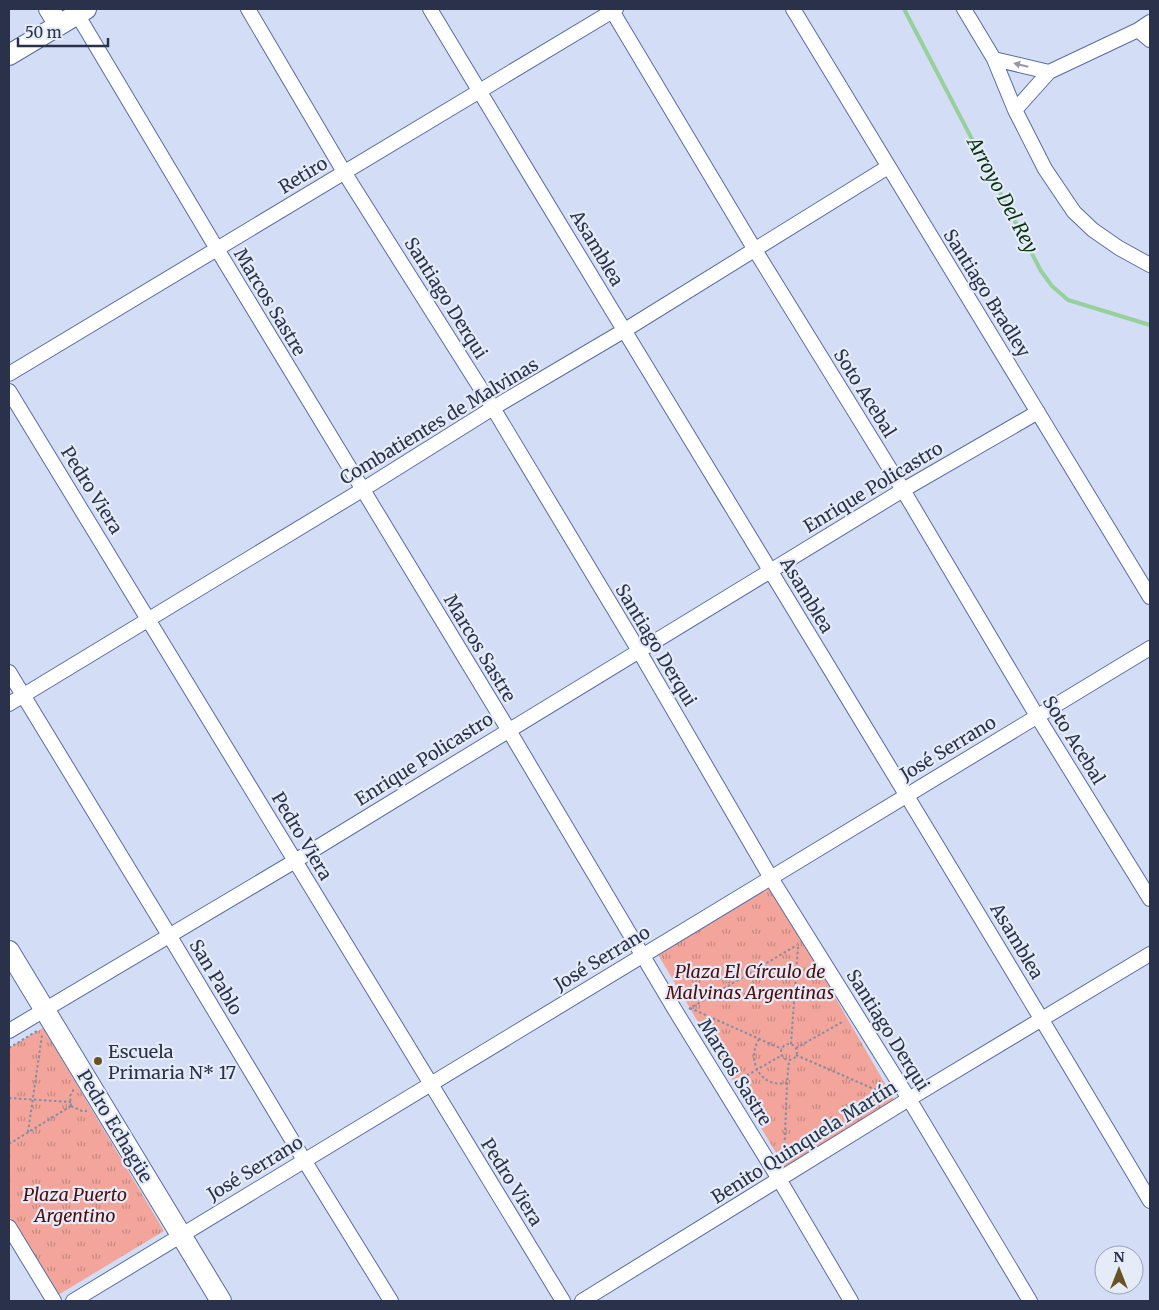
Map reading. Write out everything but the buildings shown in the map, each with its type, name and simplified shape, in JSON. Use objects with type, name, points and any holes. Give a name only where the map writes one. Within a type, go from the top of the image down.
[{"type":"street","name":"Santiago Derqui","points":[[248,9],[344,172],[493,408],[639,651],[771,878],[1030,1301]]},
{"type":"street","name":"Asamblea","points":[[430,9],[1043,1019],[1150,1200]]},
{"type":"street","name":"Retiro","points":[[9,374],[613,9]]},
{"type":"street","name":"Soto Acebal","points":[[613,9],[755,250],[903,490],[1037,716],[1150,899]]},
{"type":"street","name":"Santiago Bradley","points":[[794,9],[1150,597]]},
{"type":"street","points":[[964,9],[994,58],[1014,110],[1045,169],[1074,212],[1093,230],[1112,244],[1150,265]]},
{"type":"street","points":[[9,55],[54,17],[82,11]]},
{"type":"street","name":"Marcos Sastre","points":[[82,11],[217,249],[362,490],[643,955],[684,1012],[724,1089],[784,1176],[851,1301]]},
{"type":"street","points":[[1014,110],[1049,72],[1138,30],[1150,22]]},
{"type":"street","points":[[1138,30],[1150,40]]},
{"type":"street","points":[[994,58],[1049,72]]},
{"type":"street","name":"Combatientes de Malvinas","points":[[9,704],[362,490],[493,408],[625,330],[888,167]]},
{"type":"street","name":"Pedro Viera","points":[[9,390],[563,1301]]},
{"type":"street","name":"Enrique Policastro","points":[[9,1032],[295,861],[903,490],[1038,412]]},
{"type":"street","name":"José Serrano","points":[[73,1301],[1150,648]]},
{"type":"street","name":"San Pablo","points":[[9,672],[391,1301]]},
{"type":"street","name":"Pedro Echagüe","points":[[9,951],[221,1301]]},
{"type":"street","name":"Benito Quinquela Martín","points":[[582,1301],[906,1100],[1150,954]]},
{"type":"street","points":[[9,1227],[54,1301]]},
{"type":"path","points":[[684,1012],[798,944],[791,1044]]},
{"type":"path","points":[[684,1012],[782,1049]]},
{"type":"path","points":[[796,1048],[856,1014]]},
{"type":"path","points":[[9,1048],[43,1028],[28,1132]]},
{"type":"path","points":[[759,1039],[754,1051],[756,1069],[771,1082],[787,1083]]},
{"type":"path","points":[[782,1055],[782,1049],[786,1044],[791,1044],[796,1048],[797,1052],[794,1058],[789,1060]]},
{"type":"path","points":[[724,1089],[782,1055]]},
{"type":"path","points":[[782,1055],[789,1060]]},
{"type":"path","points":[[796,1055],[906,1100]]},
{"type":"path","points":[[784,1176],[789,1060]]},
{"type":"path","points":[[71,1106],[70,1096],[76,1084]]},
{"type":"path","points":[[9,1098],[70,1102]]},
{"type":"path","points":[[9,1144],[71,1106]]},
{"type":"path","points":[[71,1106],[82,1111],[92,1110]]},
{"type":"green space","name":"Plaza El Círculo de Malvinas Argentinas","points":[[771,886],[895,1101],[785,1168],[657,953]]},
{"type":"green space","name":"Plaza Puerto Argentino","points":[[43,1028],[164,1231],[58,1295],[9,1216],[9,1048]]},
{"type":"waterway","name":"Arroyo Del Rey","points":[[904,9],[1041,271],[1052,286],[1068,300],[1150,325]]},
{"type":"place","name":"Escuela Primaria N* 17","points":[[98,1061]]}]
